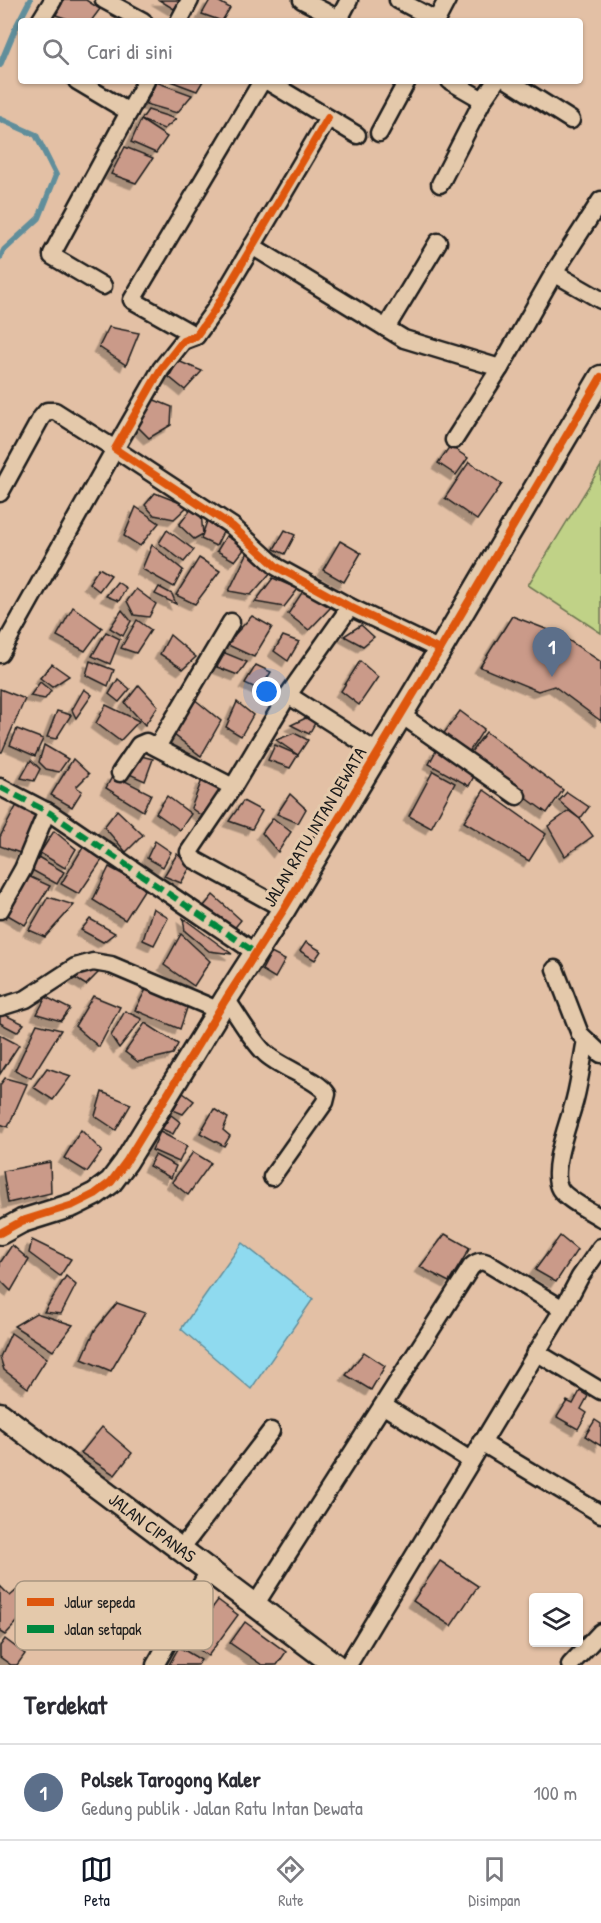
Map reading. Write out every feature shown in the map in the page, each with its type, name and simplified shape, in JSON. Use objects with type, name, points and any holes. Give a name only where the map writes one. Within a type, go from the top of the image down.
[{"type":"street","points":[[42,18],[53,0]]},
{"type":"street","points":[[104,0],[137,18]]},
{"type":"street","points":[[181,18],[190,0]]},
{"type":"street","points":[[302,0],[337,18]]},
{"type":"street","points":[[342,18],[349,0]]},
{"type":"street","points":[[398,0],[432,18]]},
{"type":"street","points":[[437,18],[447,0]]},
{"type":"street","points":[[82,84],[129,112]]},
{"type":"street","points":[[103,286],[61,263],[52,254],[144,84]]},
{"type":"street","points":[[196,336],[127,297],[260,84]]},
{"type":"street","points":[[272,84],[357,135]]},
{"type":"street","points":[[379,133],[405,84]]},
{"type":"street","points":[[455,84],[483,100]]},
{"type":"street","points":[[440,184],[483,100],[494,84]]},
{"type":"street","points":[[514,84],[572,120]]},
{"type":"street","points":[[0,654],[161,369],[183,341],[196,336],[214,311],[328,118]]},
{"type":"street","points":[[454,440],[500,368],[554,273],[601,200]]},
{"type":"street","points":[[386,328],[438,242]]},
{"type":"street","points":[[252,246],[404,339],[500,368]]},
{"type":"street","points":[[554,273],[601,300]]},
{"type":"street","name":"JALAN RATU INTAN DEWATA","points":[[0,1233],[22,1221],[73,1205],[96,1194],[111,1182],[150,1126],[284,909],[400,714],[441,650],[601,377]]},
{"type":"street","points":[[0,493],[42,418],[47,411],[55,411],[232,526],[277,567],[350,607],[441,650]]},
{"type":"street","points":[[284,909],[193,859],[189,852],[233,787],[288,695],[350,607]]},
{"type":"street","points":[[157,747],[231,622]]},
{"type":"street","points":[[288,695],[377,752]]},
{"type":"street","points":[[400,714],[517,795]]},
{"type":"street","points":[[120,773],[139,745],[146,742],[233,787]]},
{"type":"street","points":[[0,787],[47,811],[256,953]]},
{"type":"street","points":[[0,910],[23,869],[47,811]]},
{"type":"street","points":[[0,1007],[26,999],[75,967],[93,962],[111,965],[223,1005],[263,1051],[276,1062],[322,1087],[327,1094],[325,1102],[272,1177]]},
{"type":"street","points":[[555,969],[580,1034],[601,1054]]},
{"type":"street","points":[[586,1040],[575,1099],[561,1146],[557,1177],[560,1189],[566,1196],[601,1218]]},
{"type":"street","points":[[348,1665],[563,1309],[580,1277],[601,1247]]},
{"type":"street","points":[[255,1605],[471,1267],[483,1261],[488,1263],[563,1309]]},
{"type":"street","points":[[536,1352],[601,1391]]},
{"type":"street","points":[[384,1406],[470,1460]]},
{"type":"street","name":"JALAN CIPANAS","points":[[0,1414],[335,1665]]},
{"type":"street","points":[[180,1550],[271,1431]]},
{"type":"street","points":[[481,1442],[601,1514]]},
{"type":"street","points":[[203,1581],[209,1571]]},
{"type":"street","points":[[570,1665],[601,1632]]},
{"type":"street","points":[[155,1665],[164,1650]]},
{"type":"green space","points":[[601,466],[601,633],[528,585]]},
{"type":"water","points":[[242,1243],[313,1299],[251,1389],[181,1329]]},
{"type":"building","points":[[64,0],[86,0],[100,9],[93,18],[65,18],[56,15]]},
{"type":"building","points":[[159,0],[181,0],[174,9]]},
{"type":"building","points":[[210,0],[216,0],[230,8],[224,18],[213,18],[202,14]]},
{"type":"building","points":[[155,84],[162,84],[192,95],[177,113],[146,104]]},
{"type":"building","points":[[178,84],[201,84],[197,91]]},
{"type":"building","points":[[148,110],[176,119],[164,129],[141,120]]},
{"type":"building","points":[[141,120],[167,137],[156,153],[131,142]]},
{"type":"building","points":[[125,147],[153,158],[136,183],[111,174]]},
{"type":"building","points":[[109,327],[139,333],[126,365],[99,347]]},
{"type":"building","points":[[178,361],[202,371],[185,390],[169,377]]},
{"type":"building","points":[[152,399],[172,407],[171,425],[149,438],[138,427]]},
{"type":"building","points":[[450,446],[468,458],[456,475],[438,463]]},
{"type":"building","points":[[469,462],[502,484],[477,520],[445,498]]},
{"type":"building","points":[[155,493],[188,506],[174,519],[154,515],[145,505]]},
{"type":"building","points":[[136,507],[159,523],[140,546],[124,536]]},
{"type":"building","points":[[192,508],[201,513],[203,534],[194,539],[179,525]]},
{"type":"building","points":[[207,521],[223,532],[216,546],[201,539]]},
{"type":"building","points":[[167,530],[194,550],[184,562],[159,543]]},
{"type":"building","points":[[285,530],[295,535],[285,554],[274,549]]},
{"type":"building","points":[[226,536],[246,547],[235,561],[217,551]]},
{"type":"building","points":[[340,541],[361,553],[344,582],[323,570]]},
{"type":"building","points":[[152,545],[183,570],[174,587],[142,569]]},
{"type":"building","points":[[249,550],[273,570],[251,595],[229,591]]},
{"type":"building","points":[[199,558],[220,571],[195,604],[176,595]]},
{"type":"building","points":[[99,568],[111,575],[99,591],[89,583]]},
{"type":"building","points":[[273,578],[298,589],[284,607],[255,602]]},
{"type":"building","points":[[117,582],[126,588],[119,601],[106,596]]},
{"type":"building","points":[[159,587],[172,594],[176,604],[155,594]]},
{"type":"building","points":[[305,588],[331,607],[309,630],[288,614]]},
{"type":"building","points":[[136,589],[156,604],[149,617],[134,615],[127,601]]},
{"type":"building","points":[[73,607],[102,628],[85,651],[57,636]]},
{"type":"building","points":[[122,610],[131,621],[123,636],[110,628]]},
{"type":"building","points":[[252,616],[272,627],[254,657],[226,644]]},
{"type":"building","points":[[512,616],[559,634],[601,662],[601,721],[554,686],[538,691],[480,667]]},
{"type":"building","points":[[137,620],[151,630],[136,653],[121,648]]},
{"type":"building","points":[[361,625],[374,637],[363,646],[344,636]]},
{"type":"building","points":[[106,632],[120,639],[110,664],[92,656]]},
{"type":"building","points":[[170,635],[196,657],[183,669],[160,654]]},
{"type":"building","points":[[283,636],[299,642],[288,661],[274,651]]},
{"type":"building","points":[[225,653],[247,662],[238,675],[217,667]]},
{"type":"building","points":[[90,661],[114,670],[108,686],[86,675]]},
{"type":"building","points":[[360,661],[378,677],[359,705],[341,691]]},
{"type":"building","points":[[52,664],[69,676],[52,687],[40,678]]},
{"type":"building","points":[[256,665],[271,672],[260,690],[245,683]]},
{"type":"building","points":[[118,679],[130,689],[119,702],[109,694]]},
{"type":"building","points":[[40,682],[51,691],[45,699],[30,696]]},
{"type":"building","points":[[139,685],[158,706],[145,725],[125,703]]},
{"type":"building","points":[[0,689],[25,699],[2,752],[0,752]]},
{"type":"building","points":[[84,689],[92,695],[76,718],[72,710]]},
{"type":"building","points":[[193,698],[221,721],[201,756],[173,734]]},
{"type":"building","points":[[237,702],[253,715],[241,736],[226,727]]},
{"type":"building","points":[[106,705],[139,721],[120,741],[96,723]]},
{"type":"building","points":[[57,711],[71,715],[56,739],[47,737]]},
{"type":"building","points":[[460,711],[484,729],[467,755],[442,736]]},
{"type":"building","points":[[308,717],[315,723],[309,734],[291,725]]},
{"type":"building","points":[[17,729],[43,739],[35,756],[10,745]]},
{"type":"building","points":[[486,732],[563,790],[547,813],[468,756]]},
{"type":"building","points":[[294,733],[308,740],[298,755],[276,740]]},
{"type":"building","points":[[44,745],[68,759],[59,772],[46,769],[39,762]]},
{"type":"building","points":[[275,745],[298,755],[290,768],[268,760]]},
{"type":"building","points":[[437,749],[476,772],[469,786],[429,764]]},
{"type":"building","points":[[141,756],[153,759],[145,781],[127,773]]},
{"type":"building","points":[[73,759],[89,774],[76,787],[82,791],[72,807],[51,795]]},
{"type":"building","points":[[31,760],[40,769],[34,781],[21,778]]},
{"type":"building","points":[[433,771],[455,783],[431,828],[409,816]]},
{"type":"building","points":[[113,775],[151,794],[143,811],[106,788]]},
{"type":"building","points":[[202,780],[221,788],[203,817],[191,808]]},
{"type":"building","points":[[484,790],[546,834],[529,861],[464,822]]},
{"type":"building","points":[[567,792],[589,807],[580,819],[559,801]]},
{"type":"building","points":[[290,794],[306,809],[298,823],[277,814]]},
{"type":"building","points":[[167,796],[191,814],[180,830],[156,813]]},
{"type":"building","points":[[243,801],[262,811],[252,829],[229,821]]},
{"type":"building","points":[[18,803],[38,816],[20,853],[0,846],[0,837]]},
{"type":"building","points":[[117,810],[143,835],[126,852],[104,827]]},
{"type":"building","points":[[569,811],[580,819],[593,836],[565,856],[548,826]]},
{"type":"building","points":[[273,818],[291,832],[278,852],[262,833]]},
{"type":"building","points":[[54,831],[76,849],[65,868],[40,853]]},
{"type":"building","points":[[155,841],[171,852],[163,867],[147,858]]},
{"type":"building","points":[[85,844],[104,857],[79,894],[61,884]]},
{"type":"building","points":[[177,854],[191,866],[181,883],[164,876]]},
{"type":"building","points":[[38,857],[64,872],[57,884],[30,869]]},
{"type":"building","points":[[109,867],[146,887],[125,920],[93,900]]},
{"type":"building","points":[[28,876],[50,886],[25,925],[6,914]]},
{"type":"building","points":[[213,895],[241,920],[232,931],[204,906]]},
{"type":"building","points":[[48,897],[74,905],[45,937],[29,930]]},
{"type":"building","points":[[153,908],[168,918],[154,945],[143,940]]},
{"type":"building","points":[[183,918],[232,954],[209,951],[185,931]]},
{"type":"building","points":[[90,919],[115,933],[103,942],[81,930]]},
{"type":"building","points":[[181,934],[210,961],[194,986],[164,965]]},
{"type":"building","points":[[306,942],[321,951],[315,960],[300,951]]},
{"type":"building","points":[[271,953],[285,960],[275,978],[262,970]]},
{"type":"building","points":[[89,968],[99,972],[86,985],[73,977]]},
{"type":"building","points":[[149,984],[188,1005],[180,1029],[135,1010]]},
{"type":"building","points":[[93,996],[120,1007],[99,1047],[75,1026]]},
{"type":"building","points":[[46,997],[70,1009],[61,1021],[37,1014]]},
{"type":"building","points":[[125,1011],[142,1019],[119,1048],[111,1036]]},
{"type":"building","points":[[0,1013],[24,1024],[17,1032],[0,1023]]},
{"type":"building","points":[[145,1023],[178,1044],[173,1054],[138,1062],[125,1052]]},
{"type":"building","points":[[37,1024],[61,1030],[31,1078],[15,1070]]},
{"type":"building","points":[[0,1035],[19,1045],[0,1074]]},
{"type":"building","points":[[47,1068],[71,1076],[53,1100],[33,1087]]},
{"type":"building","points":[[5,1078],[27,1084],[8,1127],[0,1124],[0,1085]]},
{"type":"building","points":[[102,1092],[131,1104],[116,1130],[95,1116]]},
{"type":"building","points":[[183,1093],[194,1101],[183,1114],[173,1110]]},
{"type":"building","points":[[214,1109],[228,1118],[223,1130],[230,1136],[224,1146],[200,1133]]},
{"type":"building","points":[[171,1115],[180,1122],[173,1134],[162,1129]]},
{"type":"building","points":[[81,1130],[102,1151],[87,1172],[64,1158]]},
{"type":"building","points":[[160,1132],[187,1146],[179,1162],[152,1150]]},
{"type":"building","points":[[193,1152],[211,1163],[188,1195],[172,1182]]},
{"type":"building","points":[[155,1155],[176,1166],[171,1178],[149,1166]]},
{"type":"building","points":[[50,1162],[51,1193],[8,1203],[3,1171]]},
{"type":"building","points":[[445,1234],[470,1248],[449,1282],[420,1267]]},
{"type":"building","points":[[560,1236],[577,1250],[556,1282],[535,1270]]},
{"type":"building","points":[[32,1240],[71,1259],[60,1276],[29,1253]]},
{"type":"building","points":[[12,1245],[29,1260],[11,1291],[0,1280],[0,1263]]},
{"type":"building","points":[[66,1276],[76,1285],[61,1314],[44,1312]]},
{"type":"building","points":[[117,1303],[145,1313],[111,1371],[82,1359],[95,1330]]},
{"type":"building","points":[[36,1313],[73,1325],[53,1351],[14,1326]]},
{"type":"building","points":[[11,1333],[47,1358],[28,1388],[4,1370],[0,1357]]},
{"type":"building","points":[[364,1352],[385,1366],[371,1390],[346,1375]]},
{"type":"building","points":[[580,1391],[588,1396],[581,1409],[587,1413],[578,1429],[557,1417],[567,1401],[573,1404]]},
{"type":"building","points":[[595,1420],[601,1424],[601,1446],[585,1436]]},
{"type":"building","points":[[102,1427],[132,1453],[115,1475],[81,1453]]},
{"type":"building","points":[[440,1561],[478,1586],[451,1626],[413,1601]]},
{"type":"building","points":[[0,1586],[10,1596],[15,1592],[15,1624],[5,1635],[0,1632]]},
{"type":"building","points":[[218,1600],[238,1615],[213,1649],[213,1607]]},
{"type":"building","points":[[245,1622],[286,1652],[277,1665],[262,1665],[230,1643]]},
{"type":"building","points":[[5,1639],[15,1646],[15,1650],[25,1654],[17,1665],[11,1665],[0,1657],[0,1646]]},
{"type":"building","points":[[177,1650],[184,1650],[201,1660],[198,1665],[169,1665]]},
{"type":"building","points":[[200,1650],[212,1650],[208,1656]]},
{"type":"waterway","points":[[21,18],[30,0]]},
{"type":"waterway","points":[[0,65],[18,23]]},
{"type":"waterway","points":[[0,119],[36,135],[56,175],[39,218],[4,250],[0,258]]},
{"type":"marked path","points":[[0,787],[50,813],[256,953]]},
{"type":"cycle path","points":[[328,118],[214,311],[196,336],[183,341],[161,369],[115,449],[232,526],[277,567],[350,607],[440,650]]},
{"type":"cycle path","points":[[0,1233],[22,1221],[73,1205],[95,1194],[111,1182],[126,1162],[284,909],[601,377]]},
{"type":"place","name":"Polsek Tarogong Kaler","points":[[552,677]]}]
